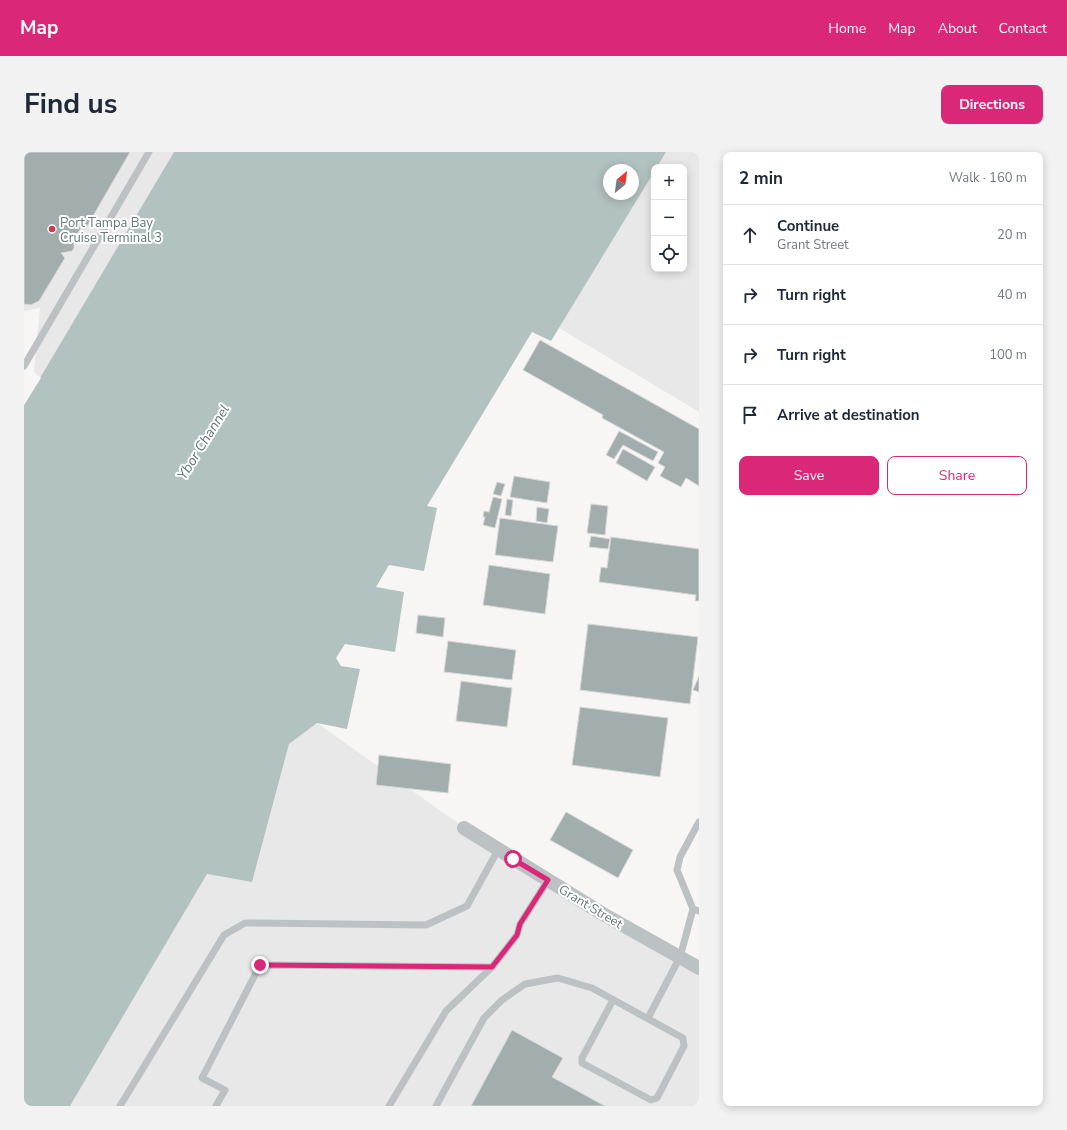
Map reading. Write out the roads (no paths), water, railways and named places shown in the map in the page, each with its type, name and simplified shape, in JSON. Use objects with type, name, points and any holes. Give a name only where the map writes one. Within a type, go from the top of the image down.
[{"type":"street","name":"Grant Street","points":[[464,828],[603,914],[699,968]]},
{"type":"lane","points":[[24,363],[149,152]]},
{"type":"lane","points":[[648,1018],[680,957],[696,910],[677,870],[680,857],[699,822]]},
{"type":"lane","points":[[120,1106],[224,935],[245,922],[426,925],[467,906],[498,850]]},
{"type":"lane","points":[[390,1106],[446,1011],[492,967],[517,935],[520,924],[548,880]]},
{"type":"lane","points":[[216,1106],[225,1090],[202,1078],[260,965],[492,967]]},
{"type":"lane","points":[[436,1106],[484,1018],[502,1000],[525,984],[558,978],[592,988],[683,1038],[684,1046],[657,1098],[651,1100],[582,1063],[582,1058],[613,1000]]},
{"type":"water","name":"Ybor Channel","points":[[174,152],[666,152],[659,164],[651,164],[651,177],[639,197],[639,164],[603,164],[603,200],[637,200],[551,341],[532,332],[427,506],[437,508],[424,571],[389,565],[376,587],[404,592],[395,652],[345,644],[336,658],[341,666],[360,669],[347,729],[317,723],[289,744],[252,882],[207,874],[70,1106],[24,1106],[24,405]]},
{"type":"place","name":"Port Tampa Bay Cruise Terminal 3","points":[[52,229]]}]
